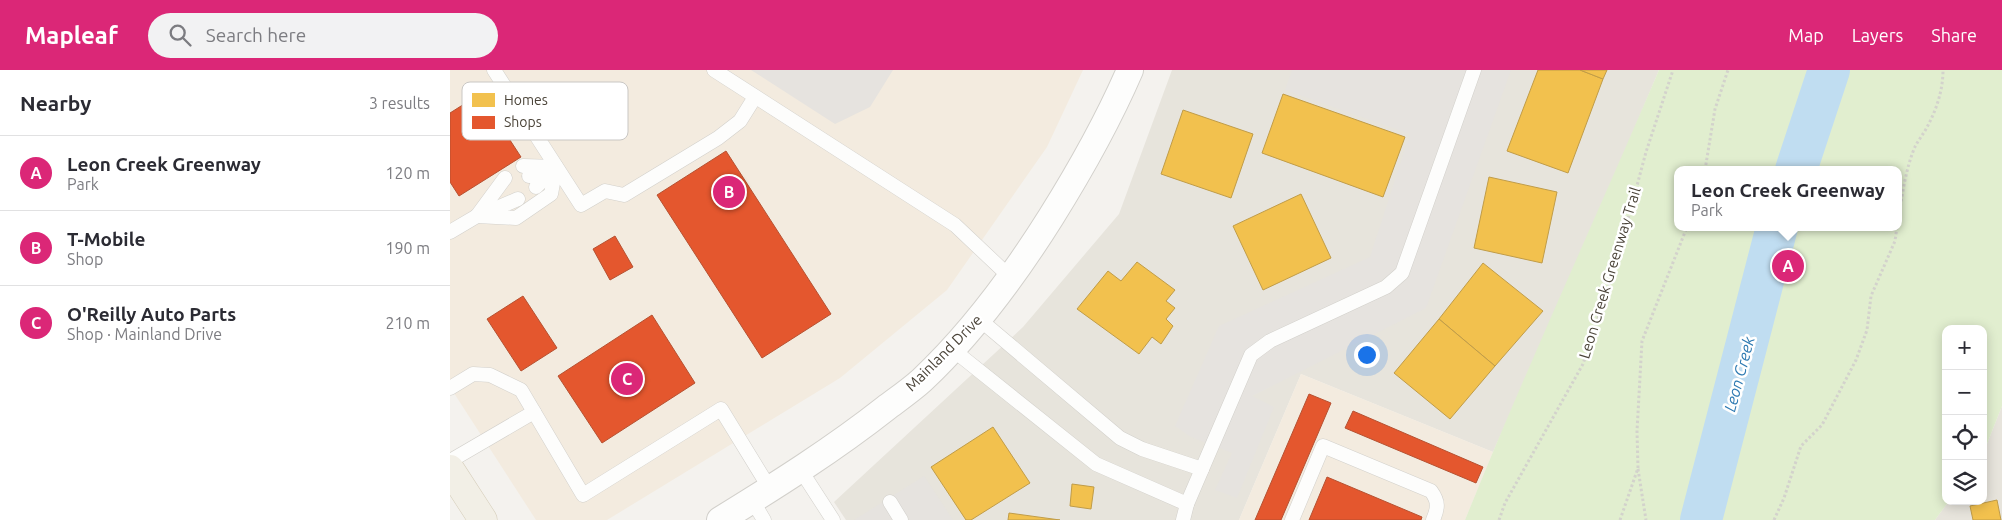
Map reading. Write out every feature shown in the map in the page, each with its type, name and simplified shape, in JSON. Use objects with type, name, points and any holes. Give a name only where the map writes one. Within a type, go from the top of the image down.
[{"type":"main road","points":[[450,468],[483,520]]},
{"type":"street","name":"Mainland Drive","points":[[720,520],[762,503],[800,469],[854,434],[921,380],[952,349],[979,319],[1024,260],[1075,179],[1110,116],[1130,70]]},
{"type":"lane","points":[[494,70],[502,82]]},
{"type":"lane","points":[[714,70],[954,225],[1010,277]]},
{"type":"lane","points":[[1183,520],[1187,504],[1252,355],[1270,341],[1386,287],[1402,273],[1474,70]]},
{"type":"lane","points":[[539,140],[581,205],[605,191],[624,195],[718,138],[740,121],[755,97]]},
{"type":"lane","points":[[556,167],[529,176],[556,167]]},
{"type":"lane","points":[[477,216],[516,218],[551,194],[556,167]]},
{"type":"lane","points":[[450,232],[477,216],[511,188],[477,216]]},
{"type":"lane","points":[[979,319],[1120,438],[1142,449],[1202,469]]},
{"type":"lane","points":[[952,349],[1096,464],[1187,504]]},
{"type":"lane","points":[[450,388],[472,374],[490,375],[521,390],[583,495],[721,409],[762,503]]},
{"type":"lane","points":[[450,461],[534,412]]},
{"type":"lane","points":[[1292,520],[1323,446],[1431,491],[1437,498],[1438,508],[1433,520]]},
{"type":"lane","points":[[800,469],[833,520]]},
{"type":"lane","points":[[890,502],[901,520]]},
{"type":"path","name":"Leon Creek Greenway Trail","points":[[1499,520],[1505,503],[1583,364],[1617,260],[1646,152],[1673,70]]},
{"type":"path","points":[[1706,166],[1715,109],[1728,70]]},
{"type":"path","points":[[1902,195],[1914,148],[1927,127],[1938,102],[1943,85],[1943,70]]},
{"type":"path","points":[[1646,520],[1638,468],[1637,431],[1642,341],[1685,231]]},
{"type":"path","points":[[1774,520],[1784,498],[1801,446],[1822,425],[1856,360],[1867,330],[1871,296],[1895,241],[1896,231]]},
{"type":"path","points":[[1620,520],[1638,468]]},
{"type":"shaded area","points":[[450,70],[1083,70],[1047,147],[947,290],[840,378],[607,520],[536,520],[450,387]]},
{"type":"shaded area","points":[[751,70],[893,70],[870,107],[835,124]]},
{"type":"shaded area","points":[[1172,70],[1659,70],[1603,203],[1493,452],[1301,374],[1239,520],[846,520],[834,502],[1023,327],[1119,214]]},
{"type":"shaded area","points":[[1292,70],[1511,70],[1426,308],[1252,396],[1274,407],[1237,498],[1215,490],[1232,453],[1191,437],[1175,426],[1219,326],[1370,257],[1410,134],[1285,90]]},
{"type":"shaded area","points":[[1301,374],[1493,452],[1465,520],[1239,520]]},
{"type":"shaded area","points":[[2002,406],[2002,520],[1935,520],[1946,505],[1987,505],[1987,444]]},
{"type":"shaded area","points":[[924,476],[953,520],[854,520]]},
{"type":"green space","points":[[1659,70],[2002,70],[2002,406],[1987,444],[1987,325],[1942,325],[1942,505],[1946,505],[1935,520],[1465,520],[1512,407]]},
{"type":"building: Homes","points":[[1538,70],[1580,70],[1603,79],[1568,173],[1507,151]]},
{"type":"building: Homes","points":[[1580,70],[1607,70],[1603,79]]},
{"type":"building: Homes","points":[[1283,94],[1405,137],[1383,197],[1262,153]]},
{"type":"building: Homes","points":[[1183,110],[1253,134],[1231,198],[1161,174]]},
{"type":"building: Homes","points":[[1489,177],[1557,192],[1542,263],[1474,248]]},
{"type":"building: Homes","points":[[1301,194],[1331,258],[1263,290],[1233,226]]},
{"type":"building: Homes","points":[[1137,262],[1175,290],[1166,301],[1175,308],[1166,319],[1173,326],[1161,344],[1152,337],[1139,354],[1077,309],[1108,271],[1121,281]]},
{"type":"building: Homes","points":[[1483,263],[1543,311],[1495,366],[1439,319]]},
{"type":"building: Homes","points":[[1439,319],[1495,366],[1450,419],[1394,373]]},
{"type":"building: Homes","points":[[993,427],[1030,483],[971,520],[966,520],[931,467]]},
{"type":"building: Homes","points":[[1072,484],[1094,487],[1091,509],[1070,506]]},
{"type":"building: Homes","points":[[1997,500],[2001,520],[1973,520],[1970,506],[1987,505],[1987,502]]},
{"type":"building: Homes","points":[[1009,513],[1060,520],[1008,520]]},
{"type":"building: Shops","points":[[462,105],[462,140],[510,140],[521,157],[459,196],[450,182],[450,113]]},
{"type":"building: Shops","points":[[726,151],[831,314],[762,358],[657,195]]},
{"type":"building: Shops","points":[[615,236],[633,267],[610,280],[593,249]]},
{"type":"building: Shops","points":[[523,296],[557,348],[521,371],[487,319]]},
{"type":"building: Shops","points":[[652,315],[695,383],[602,443],[558,376]]},
{"type":"building: Shops","points":[[1309,394],[1331,403],[1281,520],[1255,520]]},
{"type":"building: Shops","points":[[1353,411],[1483,467],[1476,483],[1345,428]]},
{"type":"building: Shops","points":[[1327,477],[1422,517],[1421,520],[1309,520]]},
{"type":"waterway","name":"Leon Creek","points":[[1797,166],[1829,70]]},
{"type":"waterway","name":"Leon Creek","points":[[1701,520],[1776,231]]},
{"type":"place","name":"T-Mobile","points":[[729,192]]},
{"type":"place","name":"Leon Creek Greenway","points":[[1788,266]]},
{"type":"place","name":"O'Reilly Auto Parts","points":[[627,379]]}]
